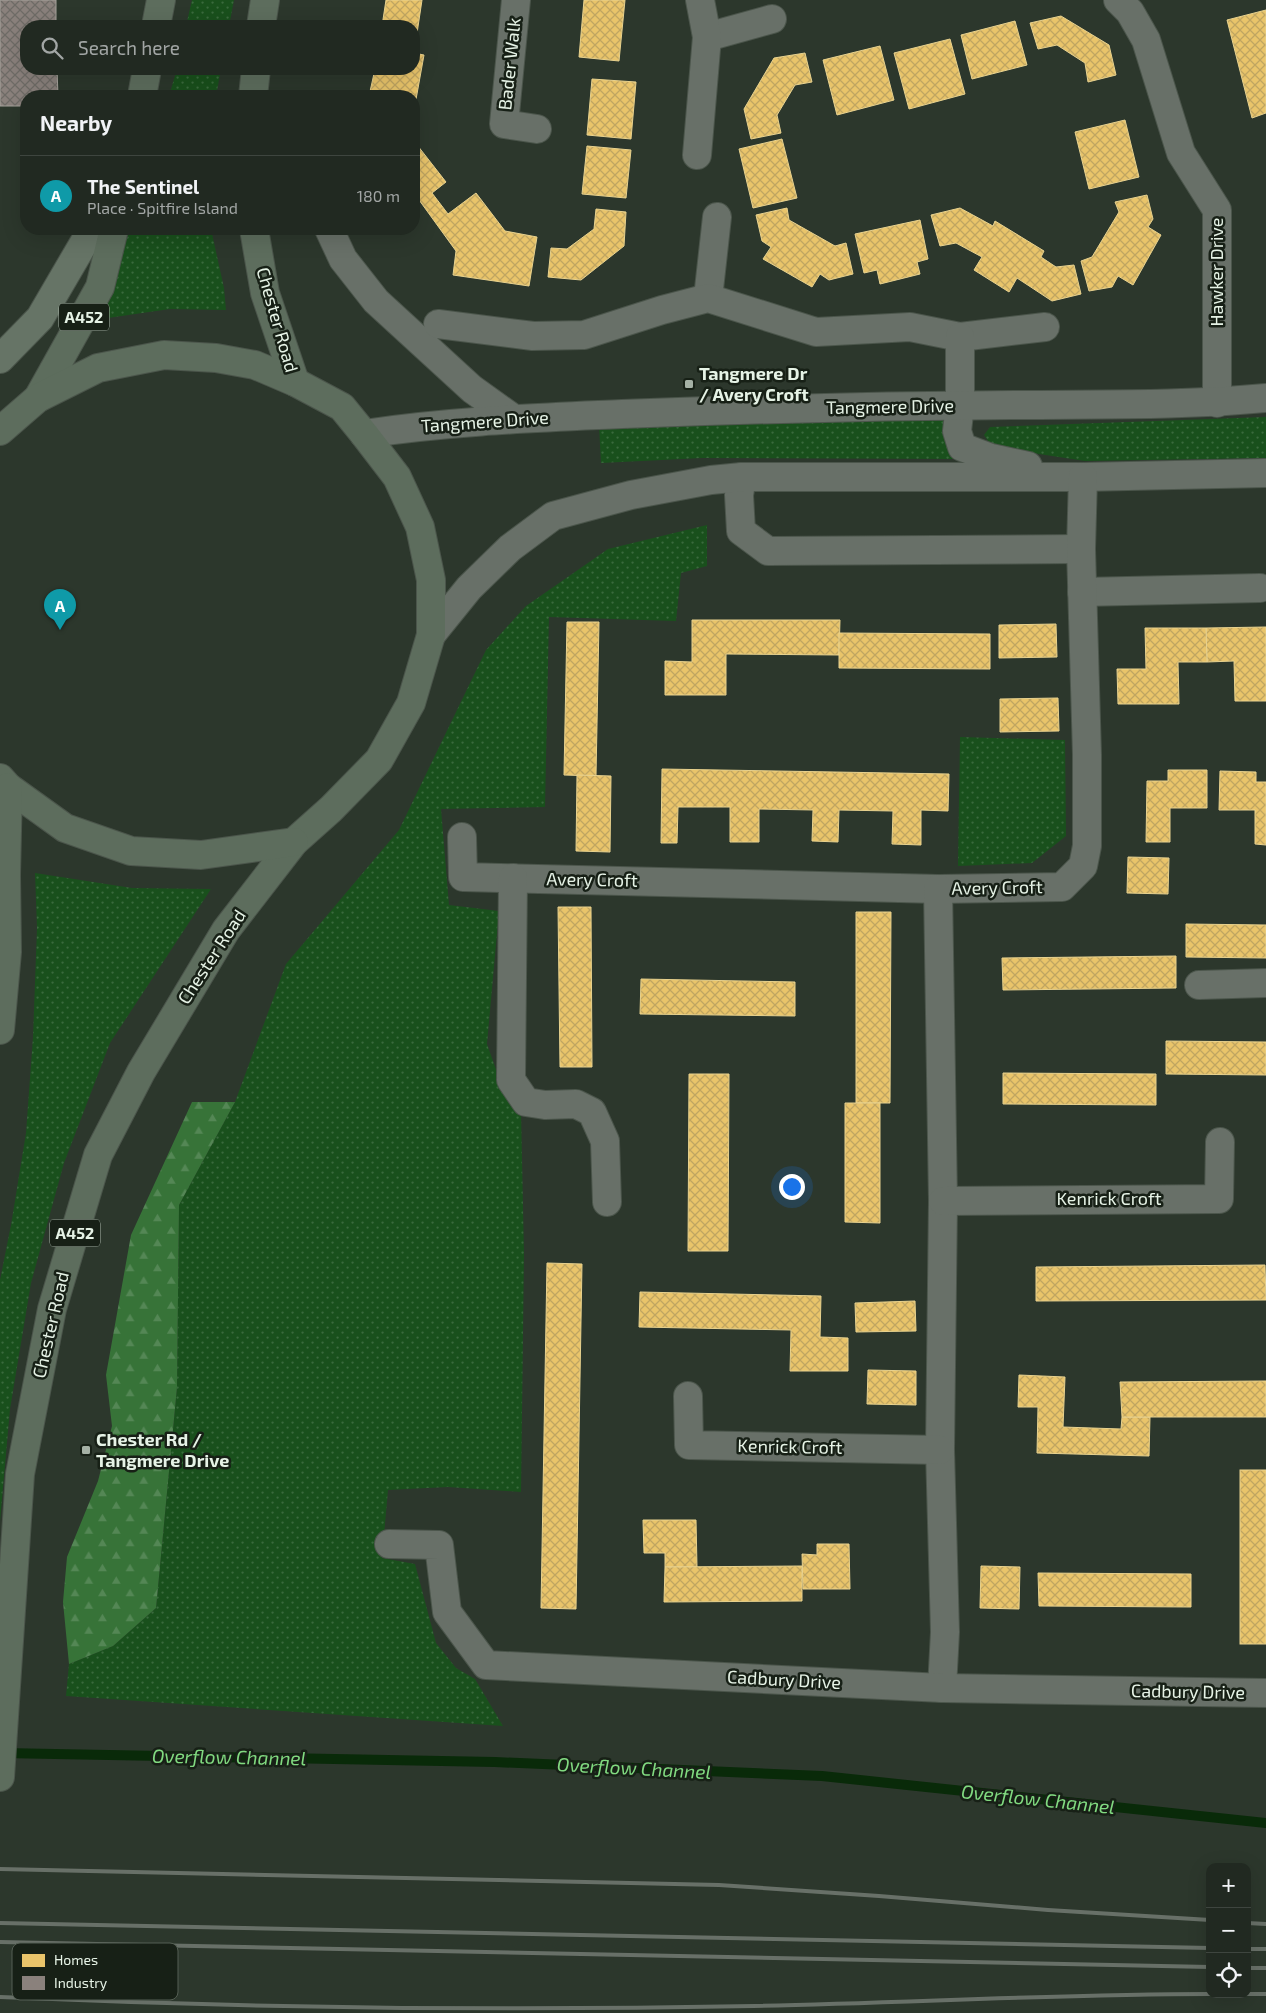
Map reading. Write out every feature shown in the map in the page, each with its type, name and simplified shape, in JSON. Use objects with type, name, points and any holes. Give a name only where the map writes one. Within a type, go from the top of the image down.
[{"type":"highway","points":[[157,20],[161,0]]},
{"type":"highway","points":[[262,20],[265,0]]},
{"type":"highway","points":[[143,90],[147,75]]},
{"type":"highway","name":"A452","points":[[38,398],[100,287],[113,235]]},
{"type":"highway","name":"Chester Road","points":[[255,235],[266,293],[295,382]]},
{"type":"highway","name":"Chester Road","points":[[0,1777],[20,1474],[52,1309],[98,1155],[141,1072],[226,930],[294,842],[331,809],[379,760],[411,703],[431,635],[431,580],[420,527],[397,477],[342,407],[295,382],[255,364],[216,358],[164,355],[98,368],[38,398]]},
{"type":"highway","points":[[0,431],[38,398]]},
{"type":"highway","points":[[4,782],[65,828],[131,851],[201,856],[294,842]]},
{"type":"highway","points":[[0,1030],[6,952],[4,782]]},
{"type":"main road","points":[[0,359],[40,318],[88,235]]},
{"type":"street","name":"Bader Walk","points":[[516,0],[504,124],[537,129]]},
{"type":"street","points":[[697,155],[707,37],[700,0]]},
{"type":"street","name":"Hawker Drive","points":[[1128,4],[1146,40],[1181,153],[1218,210],[1217,402]]},
{"type":"street","points":[[707,37],[772,18]]},
{"type":"street","points":[[708,298],[716,217]]},
{"type":"street","points":[[332,235],[343,259],[376,301],[472,389],[514,419]]},
{"type":"street","points":[[438,324],[533,336],[584,336],[662,310],[708,298],[816,332],[910,327],[960,337],[1045,327]]},
{"type":"street","points":[[960,337],[960,405],[957,431],[962,447],[991,458],[1083,478]]},
{"type":"street","name":"Tangmere Drive","points":[[364,434],[403,428],[514,419],[663,412],[960,405],[1217,402],[1266,398]]},
{"type":"street","points":[[431,635],[469,588],[510,548],[553,516],[631,495],[711,480],[742,477],[1083,478],[1266,473]]},
{"type":"street","points":[[742,477],[739,496],[742,531],[768,551],[1081,549]]},
{"type":"street","name":"Avery Croft","points":[[462,837],[463,877],[938,889],[1062,887],[1083,866],[1087,846],[1087,755],[1081,549],[1083,478]]},
{"type":"street","points":[[1082,592],[1260,588]]},
{"type":"street","points":[[513,878],[511,1080],[526,1102],[545,1105],[576,1104],[592,1112],[605,1141],[606,1202]]},
{"type":"street","points":[[938,889],[942,1201],[940,1450],[945,1632],[942,1688]]},
{"type":"street","points":[[1199,985],[1266,983]]},
{"type":"street","name":"Kenrick Croft","points":[[942,1201],[1219,1198],[1220,1142]]},
{"type":"street","name":"Kenrick Croft","points":[[688,1396],[689,1445],[940,1450]]},
{"type":"street","name":"Cadbury Drive","points":[[389,1544],[439,1545],[447,1612],[486,1665],[942,1688],[1266,1693]]},
{"type":"green space","points":[[192,0],[234,0],[230,20],[187,20]]},
{"type":"green space","points":[[175,75],[220,75],[217,90],[171,90]]},
{"type":"green space","points":[[128,235],[212,235],[224,288],[226,310],[170,309],[101,319]]},
{"type":"green space","points":[[943,417],[950,442],[960,452],[956,459],[702,458],[601,463],[599,425]]},
{"type":"green space","points":[[1266,417],[1266,458],[1085,461],[992,447],[984,435],[990,427]]},
{"type":"green space","points":[[707,525],[707,566],[681,573],[676,621],[549,617],[545,807],[441,809],[449,905],[499,911],[487,1044],[505,1095],[521,1112],[524,1254],[521,1492],[448,1487],[388,1490],[382,1558],[415,1564],[436,1643],[456,1668],[475,1679],[503,1726],[66,1696],[69,1664],[113,1646],[156,1608],[177,1387],[179,1205],[235,1102],[286,964],[399,830],[486,650],[526,606],[608,549]]},
{"type":"green space","points":[[960,737],[1065,740],[1066,836],[1032,863],[958,866]]},
{"type":"green space","points":[[35,873],[132,888],[211,889],[110,1043],[64,1163],[31,1283],[10,1409],[0,1521],[0,1280],[26,1133],[33,1037],[37,928]]},
{"type":"green space","points":[[192,1102],[235,1102],[179,1205],[177,1387],[156,1608],[113,1646],[69,1664],[63,1602],[67,1557],[98,1481],[112,1426],[106,1375],[131,1235]]},
{"type":"building: Homes","points":[[386,0],[422,0],[419,20],[383,20]]},
{"type":"building: Homes","points":[[584,0],[625,0],[619,61],[579,57]]},
{"type":"building: Homes","points":[[1266,10],[1266,113],[1252,118],[1227,20]]},
{"type":"building: Homes","points":[[1061,16],[1109,45],[1116,75],[1088,82],[1085,63],[1057,45],[1038,49],[1030,23]]},
{"type":"building: Homes","points":[[1015,21],[1027,65],[972,79],[961,35]]},
{"type":"building: Homes","points":[[950,39],[965,94],[909,109],[894,53]]},
{"type":"building: Homes","points":[[880,46],[894,100],[837,115],[823,60]]},
{"type":"building: Homes","points":[[805,53],[812,82],[795,85],[777,115],[781,133],[751,139],[744,109],[774,58]]},
{"type":"building: Homes","points":[[420,54],[424,55],[418,90],[370,90],[374,75],[420,75]]},
{"type":"building: Homes","points":[[592,79],[636,82],[631,139],[587,135]]},
{"type":"building: Homes","points":[[1125,120],[1139,177],[1089,189],[1075,132]]},
{"type":"building: Homes","points":[[782,139],[797,198],[753,208],[739,149]]},
{"type":"building: Homes","points":[[587,146],[631,150],[626,198],[582,194]]},
{"type":"building: Homes","points":[[420,149],[446,182],[432,193],[448,214],[476,193],[505,231],[537,237],[529,286],[453,275],[456,251],[420,201]]},
{"type":"building: Homes","points":[[1147,195],[1153,219],[1148,227],[1161,235],[1133,285],[1118,276],[1112,287],[1089,291],[1081,261],[1092,257],[1119,212],[1115,202]]},
{"type":"building: Homes","points":[[787,208],[789,220],[835,246],[846,243],[853,274],[829,280],[820,274],[812,287],[763,259],[771,247],[762,241],[756,215]]},
{"type":"building: Homes","points":[[960,208],[993,226],[995,221],[1044,251],[1041,257],[1056,267],[1074,265],[1081,294],[1052,301],[1017,278],[1009,292],[974,270],[982,257],[956,243],[940,246],[931,215]]},
{"type":"building: Homes","points":[[596,209],[626,212],[624,246],[581,280],[548,277],[551,248],[567,249],[594,229]]},
{"type":"building: Homes","points":[[920,220],[928,259],[917,262],[920,274],[880,284],[877,270],[864,273],[855,234]]},
{"type":"building: Homes","points":[[692,620],[840,620],[839,655],[726,654],[726,695],[665,695],[665,661],[692,662]]},
{"type":"building: Homes","points":[[567,622],[599,622],[596,776],[564,775]]},
{"type":"building: Homes","points":[[1056,624],[1057,657],[999,658],[999,625]]},
{"type":"building: Homes","points":[[1266,627],[1266,701],[1235,701],[1234,661],[1207,662],[1206,628]]},
{"type":"building: Homes","points":[[1145,628],[1206,628],[1207,662],[1178,662],[1179,704],[1118,704],[1117,669],[1146,669]]},
{"type":"building: Homes","points":[[839,633],[990,634],[990,669],[839,668]]},
{"type":"building: Homes","points":[[1058,698],[1059,731],[1000,732],[1000,699]]},
{"type":"building: Homes","points":[[662,769],[949,774],[948,811],[921,810],[921,845],[892,844],[893,811],[839,810],[838,842],[812,841],[813,810],[759,809],[759,842],[730,842],[730,807],[678,807],[677,843],[661,843]]},
{"type":"building: Homes","points":[[1168,770],[1207,770],[1207,808],[1170,808],[1170,842],[1146,842],[1147,781],[1168,781]]},
{"type":"building: Homes","points":[[1220,771],[1256,772],[1256,782],[1266,782],[1266,845],[1255,844],[1255,810],[1219,810]]},
{"type":"building: Homes","points":[[577,775],[611,776],[610,852],[576,851]]},
{"type":"building: Homes","points":[[1128,857],[1169,858],[1168,894],[1127,893]]},
{"type":"building: Homes","points":[[558,907],[591,907],[592,1067],[560,1067]]},
{"type":"building: Homes","points":[[856,912],[891,912],[890,1103],[856,1103]]},
{"type":"building: Homes","points":[[1186,924],[1266,925],[1266,958],[1186,957]]},
{"type":"building: Homes","points":[[1176,956],[1176,988],[1003,990],[1002,958]]},
{"type":"building: Homes","points":[[641,979],[795,982],[795,1016],[640,1014]]},
{"type":"building: Homes","points":[[1166,1041],[1266,1042],[1266,1075],[1166,1074]]},
{"type":"building: Homes","points":[[1003,1073],[1156,1074],[1156,1105],[1003,1104]]},
{"type":"building: Homes","points":[[689,1074],[729,1074],[728,1251],[688,1251]]},
{"type":"building: Homes","points":[[845,1103],[880,1103],[880,1223],[845,1222]]},
{"type":"building: Homes","points":[[547,1263],[582,1264],[576,1609],[541,1608]]},
{"type":"building: Homes","points":[[1265,1265],[1266,1300],[1036,1301],[1036,1267]]},
{"type":"building: Homes","points":[[640,1292],[821,1296],[820,1337],[848,1338],[848,1371],[790,1371],[791,1330],[639,1327]]},
{"type":"building: Homes","points":[[915,1301],[916,1331],[856,1332],[855,1303]]},
{"type":"building: Homes","points":[[868,1370],[916,1371],[916,1405],[867,1404]]},
{"type":"building: Homes","points":[[1019,1375],[1065,1377],[1063,1427],[1121,1429],[1122,1417],[1150,1417],[1149,1456],[1037,1453],[1038,1407],[1018,1407]]},
{"type":"building: Homes","points":[[1266,1381],[1266,1417],[1122,1417],[1120,1382]]},
{"type":"building: Homes","points":[[1240,1470],[1266,1470],[1266,1644],[1240,1644]]},
{"type":"building: Homes","points":[[643,1520],[696,1520],[697,1567],[665,1567],[665,1553],[644,1553]]},
{"type":"building: Homes","points":[[817,1544],[849,1544],[850,1589],[803,1589],[802,1554],[817,1555]]},
{"type":"building: Homes","points":[[802,1566],[802,1601],[664,1602],[665,1567]]},
{"type":"building: Homes","points":[[981,1566],[1020,1567],[1019,1609],[980,1608]]},
{"type":"building: Homes","points":[[1038,1573],[1191,1574],[1191,1607],[1039,1606]]},
{"type":"building: Industry","points":[[0,0],[56,0],[56,20],[20,20],[20,75],[57,75],[58,90],[20,90],[20,106],[0,106]]},
{"type":"waterway","name":"Overflow Channel","points":[[2,1753],[495,1762],[822,1776],[1266,1823]]},
{"type":"railway","points":[[0,1869],[719,1885],[1048,1910],[1206,1920]]},
{"type":"railway","points":[[0,1923],[1206,1948]]},
{"type":"railway","points":[[1251,1923],[1266,1924]]},
{"type":"railway","points":[[0,1942],[48,1943]]},
{"type":"railway","points":[[178,1946],[1206,1967]]},
{"type":"railway","points":[[1251,1949],[1266,1949]]},
{"type":"railway","points":[[1251,1968],[1266,1968]]},
{"type":"railway","points":[[70,2000],[377,2008],[660,2008],[811,2005],[1096,1995],[1206,1994]]},
{"type":"railway","points":[[1251,1994],[1266,1994]]},
{"type":"railway","points":[[0,1997],[12,1998]]},
{"type":"place","name":"Tangmere Dr / Avery Croft","points":[[689,384]]},
{"type":"place","name":"The Sentinel","points":[[60,630]]},
{"type":"place","name":"Chester Rd / Tangmere Drive","points":[[86,1450]]}]
